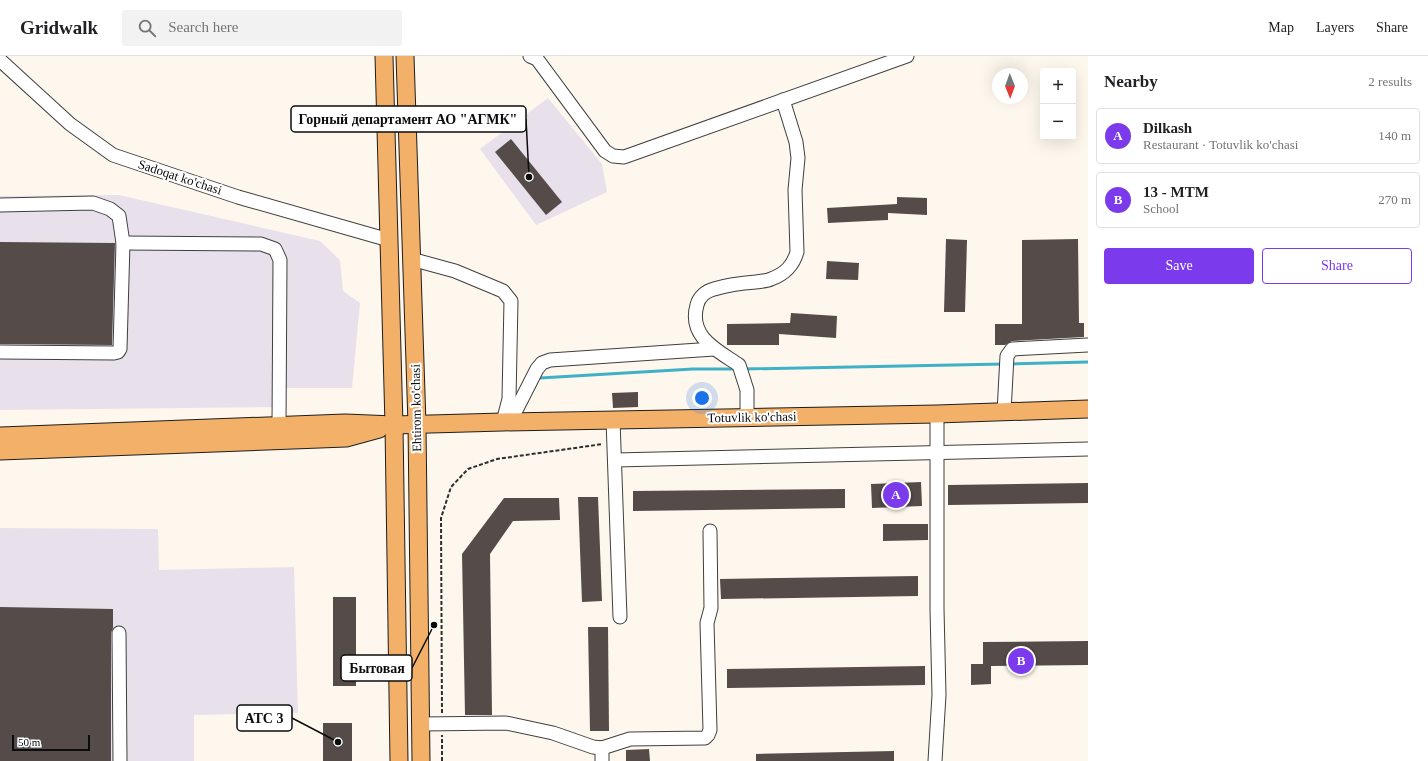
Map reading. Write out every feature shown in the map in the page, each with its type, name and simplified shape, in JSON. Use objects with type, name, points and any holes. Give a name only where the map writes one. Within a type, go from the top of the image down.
[{"type":"main road","name":"Ehtirom ko'chasi","points":[[384,56],[394,425],[399,761]]},
{"type":"main road","name":"Ehtirom ko'chasi","points":[[405,56],[416,424],[421,761]]},
{"type":"main road","name":"Totuvlik ko'chasi","points":[[394,425],[938,414],[1088,409]]},
{"type":"main road","points":[[0,436],[345,423],[394,425]]},
{"type":"main road","points":[[0,451],[346,438],[394,425]]},
{"type":"street","points":[[538,57],[605,151],[613,156],[624,157],[908,56]]},
{"type":"street","name":"Sadoqat ko'chasi","points":[[0,60],[70,124],[113,155],[238,197],[389,240]]},
{"type":"street","points":[[747,417],[747,390],[740,369],[714,349],[702,337],[696,326],[695,313],[702,295],[712,289],[723,286],[770,280],[786,272],[794,262],[797,252],[795,190],[797,153],[796,142],[782,100]]},
{"type":"street","points":[[0,205],[93,203],[110,209],[118,216],[123,242],[120,349],[118,352],[0,352]]},
{"type":"street","points":[[123,242],[261,244],[275,249],[280,260],[279,425]]},
{"type":"street","points":[[411,259],[455,271],[504,291],[511,301],[509,398],[507,422]]},
{"type":"street","points":[[1004,412],[1007,356],[1012,349],[1088,345]]},
{"type":"street","points":[[507,422],[537,369],[542,363],[550,360],[714,349]]},
{"type":"street","points":[[935,761],[940,695],[937,609],[938,414]]},
{"type":"street","points":[[613,420],[620,617]]},
{"type":"street","points":[[615,460],[1088,450]]},
{"type":"street","points":[[421,724],[506,723],[553,733],[592,747],[602,755],[630,739],[705,738],[710,730],[707,623],[711,608],[710,531]]},
{"type":"street","points":[[119,633],[120,761]]},
{"type":"path","points":[[442,761],[441,518],[452,486],[468,469],[497,458],[614,442]]},
{"type":"shaded area","points":[[548,98],[602,164],[607,192],[536,225],[480,149]]},
{"type":"shaded area","points":[[119,195],[320,241],[340,260],[343,291],[360,303],[352,388],[286,388],[287,407],[0,410],[0,196]]},
{"type":"shaded area","points":[[0,528],[158,529],[159,570],[294,567],[298,713],[194,715],[194,761],[0,761]]},
{"type":"building","points":[[511,139],[562,202],[546,215],[495,152]]},
{"type":"building","points":[[897,197],[927,198],[927,215],[888,213],[888,220],[828,223],[827,208],[897,204]]},
{"type":"building","points":[[946,239],[967,240],[965,312],[944,312]]},
{"type":"building","points":[[1078,239],[1079,323],[1084,323],[1084,337],[1012,341],[1005,345],[995,345],[995,324],[1022,324],[1022,240]]},
{"type":"building","points":[[0,242],[115,243],[112,345],[0,344]]},
{"type":"building","points":[[827,261],[859,263],[858,280],[826,279]]},
{"type":"building","points":[[791,313],[837,316],[836,338],[779,334],[779,345],[727,345],[727,324],[790,323]]},
{"type":"building","points":[[638,392],[638,407],[613,408],[612,393]]},
{"type":"building","points":[[921,482],[922,506],[872,508],[871,484]]},
{"type":"building","points":[[1088,483],[1088,503],[948,505],[948,485]]},
{"type":"building","points":[[845,489],[845,508],[633,511],[633,491]]},
{"type":"building","points":[[578,497],[598,497],[602,601],[582,602]]},
{"type":"building","points":[[504,498],[559,498],[560,520],[513,521],[490,554],[492,715],[465,715],[462,554]]},
{"type":"building","points":[[883,524],[928,524],[928,540],[883,541]]},
{"type":"building","points":[[918,576],[918,596],[721,599],[720,579]]},
{"type":"building","points":[[333,597],[356,597],[356,686],[333,686]]},
{"type":"building","points":[[0,607],[113,609],[113,628],[111,633],[111,761],[0,761]]},
{"type":"building","points":[[588,627],[608,627],[609,731],[590,731]]},
{"type":"building","points":[[1088,641],[1088,665],[991,666],[991,684],[971,685],[971,664],[983,664],[983,642]]},
{"type":"building","points":[[925,666],[925,685],[727,688],[727,669]]},
{"type":"building","points":[[323,723],[352,723],[352,761],[323,761]]},
{"type":"building","points":[[649,749],[650,761],[626,761],[626,750]]},
{"type":"building","points":[[894,751],[894,761],[756,761],[756,754]]},
{"type":"waterway","points":[[1010,364],[1088,362]]},
{"type":"waterway","points":[[744,369],[1004,364]]},
{"type":"waterway","points":[[540,378],[693,369],[736,369]]},
{"type":"place","name":"Горный департамент АО \"АГМК\"","points":[[529,177]]},
{"type":"place","name":"Dilkash","points":[[896,495]]},
{"type":"place","name":"Бытовая","points":[[434,625]]},
{"type":"place","name":"13 - MTM","points":[[1021,661]]},
{"type":"place","name":"АТС 3","points":[[338,742]]}]
